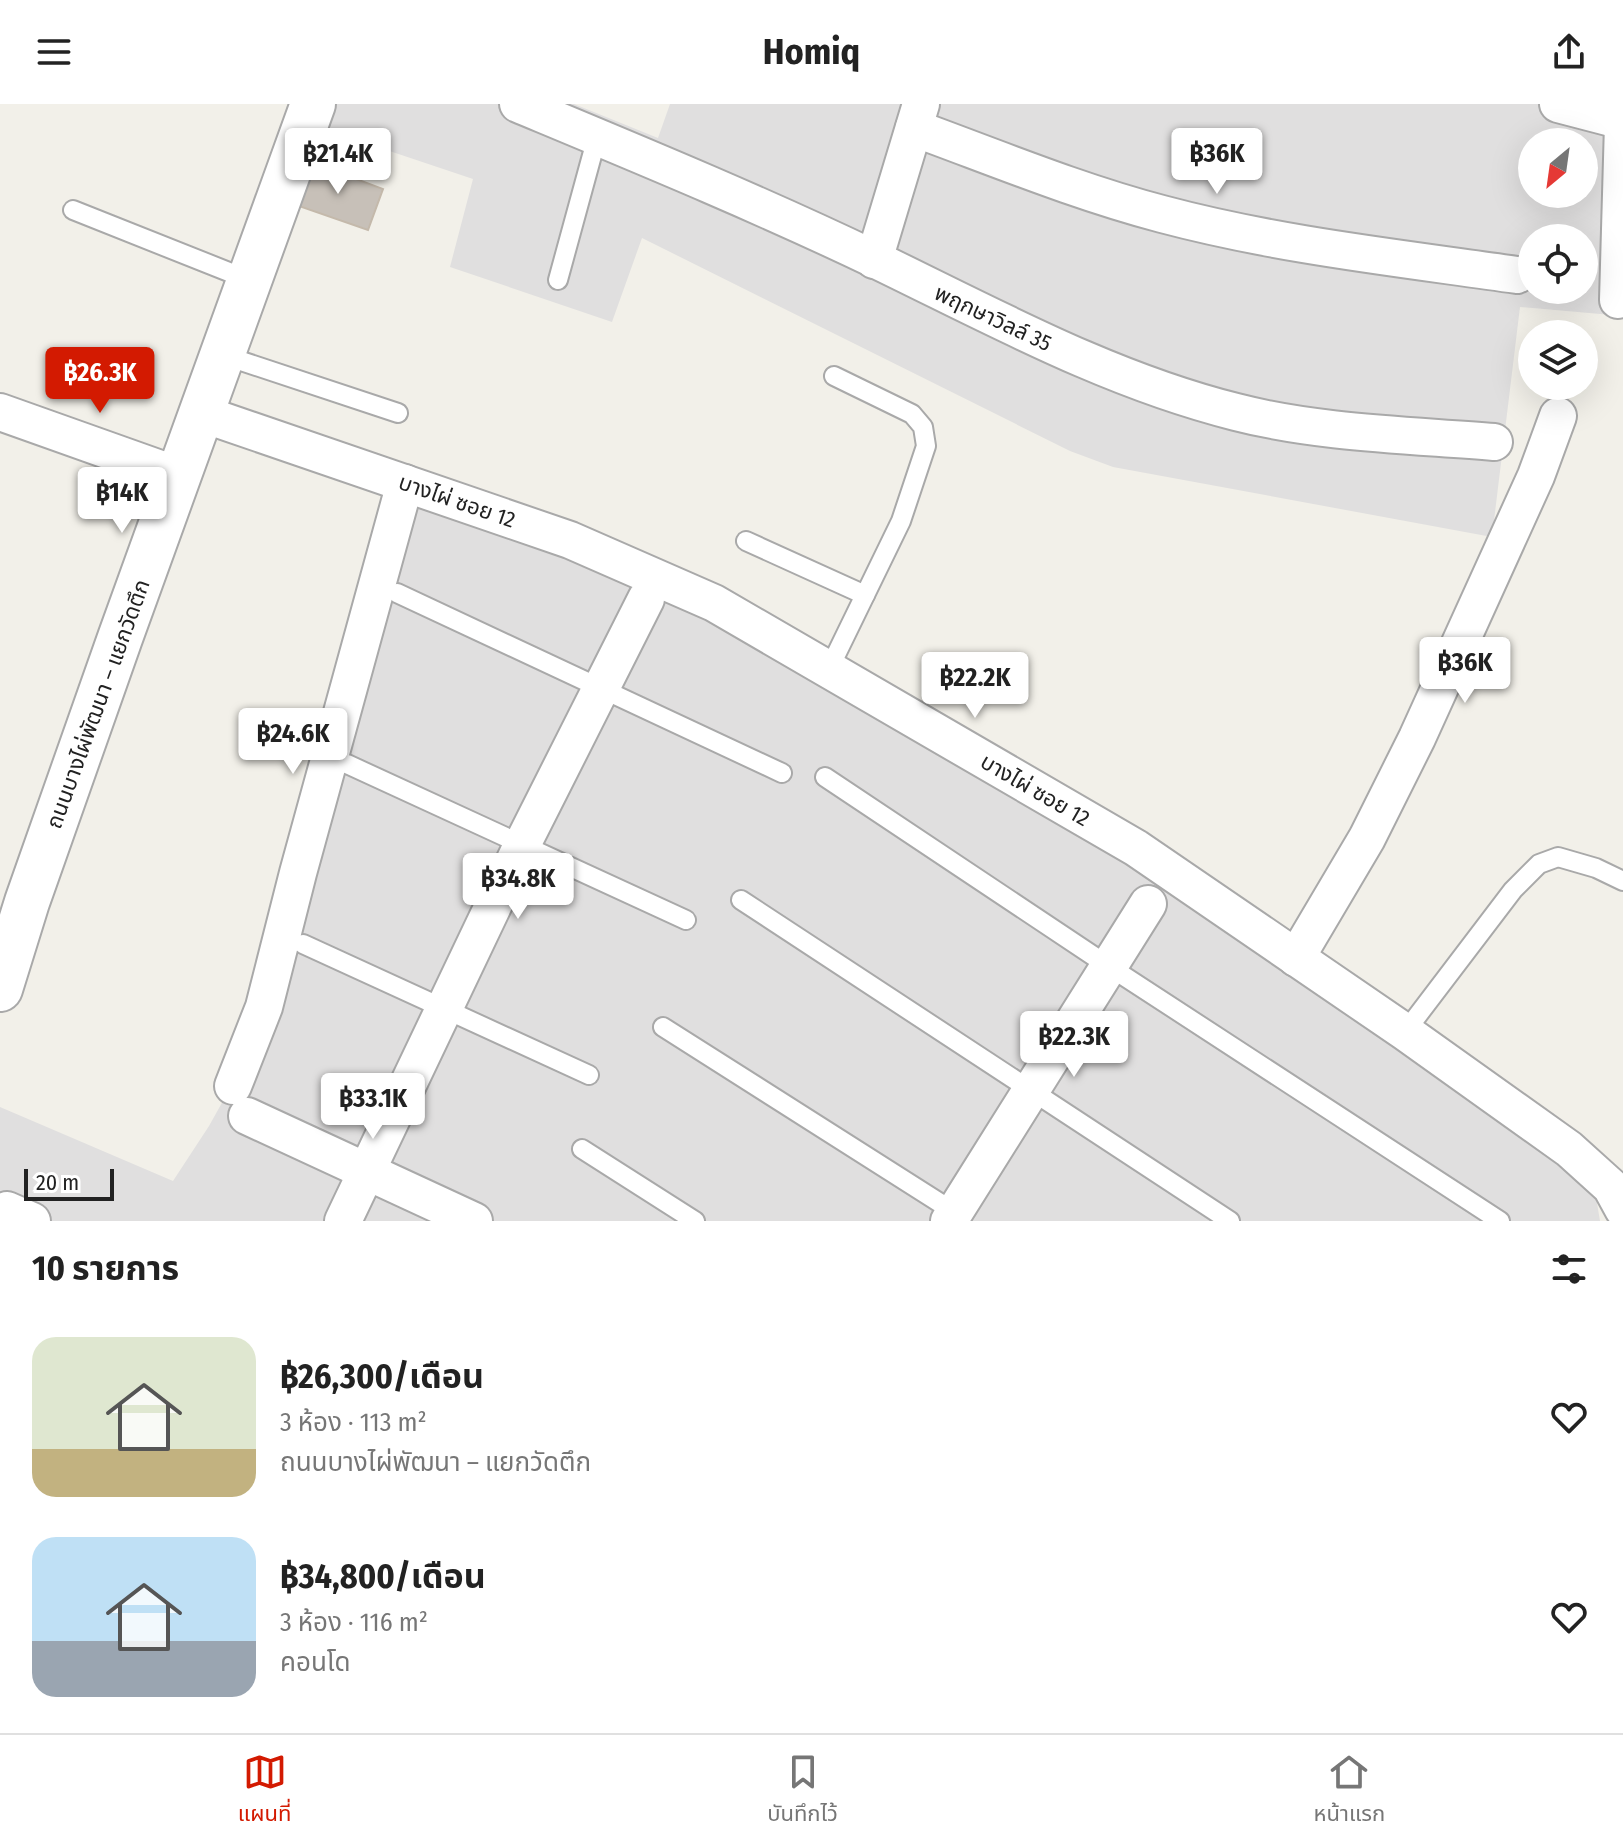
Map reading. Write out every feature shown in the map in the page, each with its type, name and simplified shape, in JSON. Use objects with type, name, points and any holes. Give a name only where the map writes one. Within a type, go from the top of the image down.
[{"type":"street","name":"ถนนบางไผ่พัฒนา – แยกวัดตึก","points":[[0,989],[20,900],[203,414],[313,104]]},
{"type":"street","name":"พฤกษาวิลล์ 35","points":[[518,104],[692,176],[874,260],[969,308],[1073,355],[1162,390],[1237,413],[1333,428],[1494,442]]},
{"type":"street","points":[[1558,104],[1623,122],[1618,300]]},
{"type":"street","points":[[874,260],[918,116],[1061,182],[1162,214],[1293,243],[1517,275]]},
{"type":"street","points":[[0,412],[180,476]]},
{"type":"street","name":"บางไผ่ ซอย 12","points":[[203,414],[570,540],[714,603],[1136,848],[1405,1032],[1569,1149],[1611,1187],[1623,1209]]},
{"type":"street","points":[[1296,958],[1367,838],[1417,738],[1536,476],[1558,416]]},
{"type":"street","points":[[405,483],[298,873],[240,1101],[365,1171],[474,1221]]},
{"type":"street","points":[[343,1221],[523,843],[646,599]]},
{"type":"street","points":[[957,1218],[1030,1092],[1148,904]]},
{"type":"lane","points":[[558,280],[597,137]]},
{"type":"lane","points":[[73,210],[249,280]]},
{"type":"lane","points":[[223,355],[398,413]]},
{"type":"lane","points":[[829,669],[901,521],[926,446],[923,427],[912,414],[834,376]]},
{"type":"lane","points":[[746,541],[865,595]]},
{"type":"lane","points":[[397,593],[782,773]]},
{"type":"lane","points":[[347,764],[686,920]]},
{"type":"lane","points":[[825,777],[1500,1221]]},
{"type":"lane","points":[[1405,1032],[1513,890],[1539,864],[1558,857],[1596,868],[1623,881]]},
{"type":"lane","points":[[741,900],[1230,1221]]},
{"type":"lane","points":[[303,944],[589,1075]]},
{"type":"lane","points":[[663,1027],[957,1218]]},
{"type":"lane","points":[[582,1149],[695,1221]]},
{"type":"shaded area","points":[[313,104],[574,104],[658,138],[670,104],[1623,104],[1623,316],[1520,307],[1492,537],[1113,467],[1070,451],[642,238],[612,322],[450,267],[473,179],[306,123]]},
{"type":"shaded area","points":[[399,484],[649,584],[1146,858],[1503,1110],[1595,1191],[1600,1221],[0,1221],[0,1107],[173,1181],[209,1126],[243,1065]]},
{"type":"building","points":[[308,161],[383,189],[368,230],[293,204]]}]
